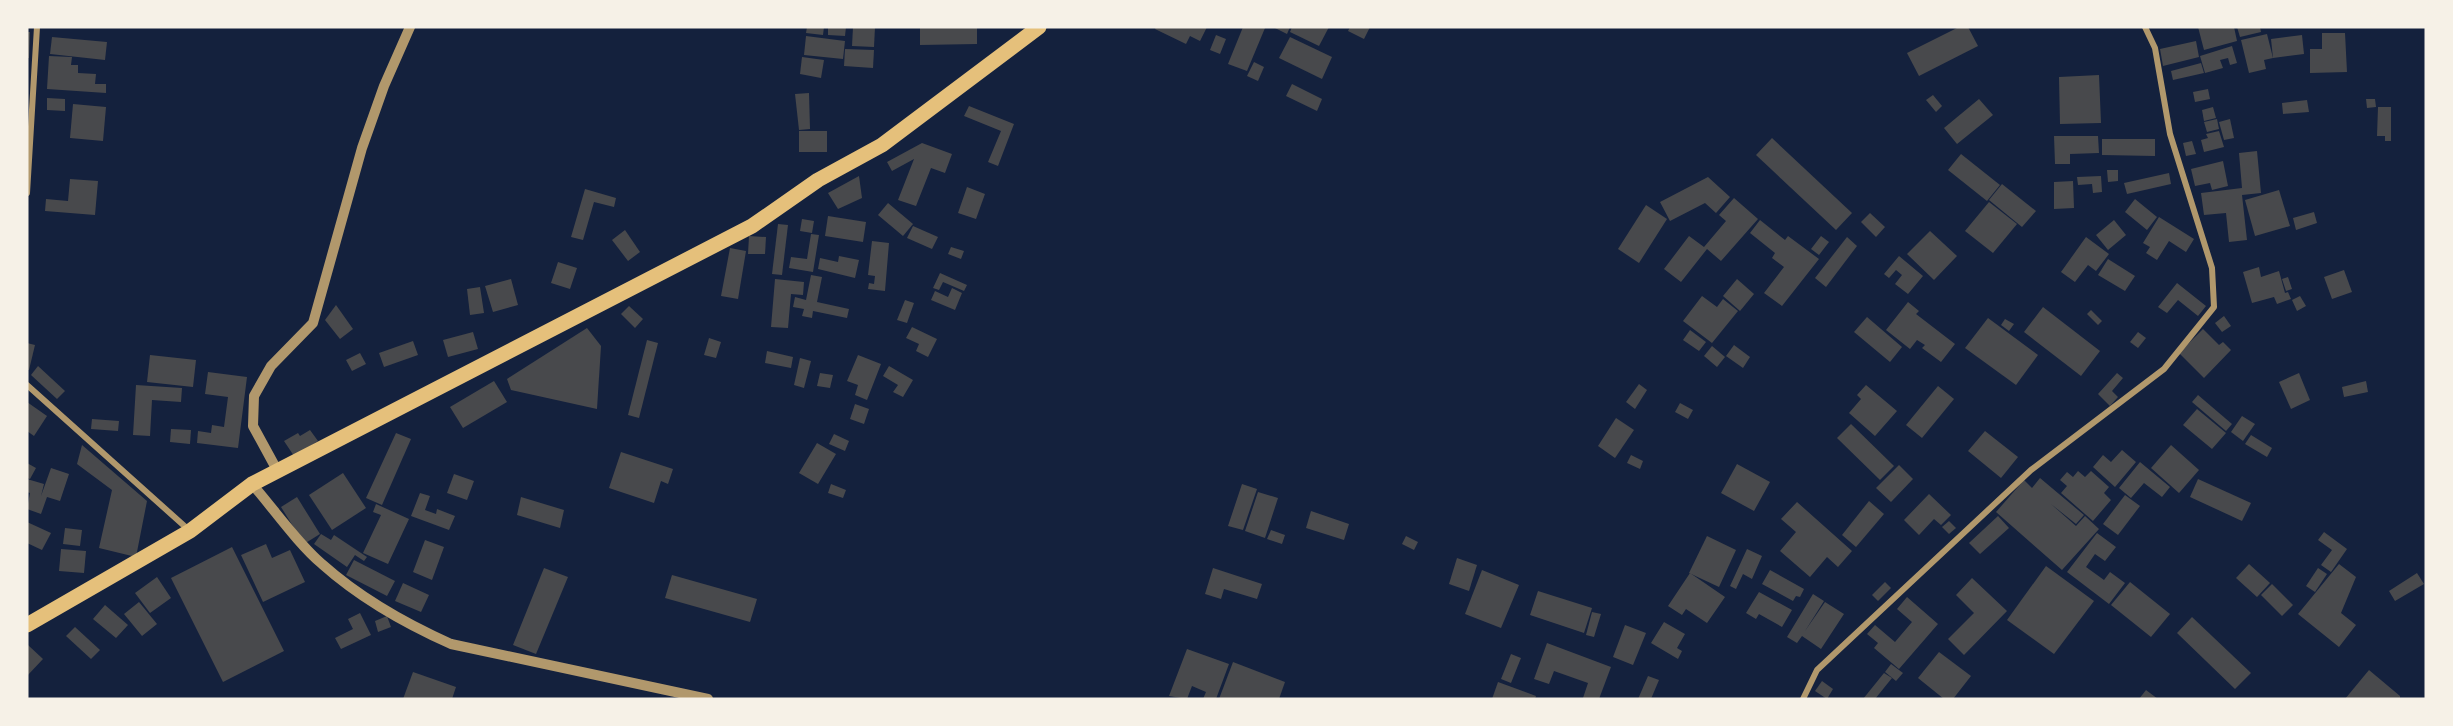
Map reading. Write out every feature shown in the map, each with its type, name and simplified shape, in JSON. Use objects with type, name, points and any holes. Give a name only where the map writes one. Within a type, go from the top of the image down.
[{"type":"main road","points":[[27,625],[190,531],[252,484],[277,470],[752,226],[818,180],[882,146],[1039,27]]},
{"type":"street","points":[[27,193],[38,27]]},
{"type":"street","points":[[277,470],[253,426],[254,396],[271,366],[314,323],[362,148],[384,86],[410,27]]},
{"type":"street","points":[[1803,699],[1817,670],[2031,470],[2164,369],[2214,307],[2212,268],[2170,134],[2155,48],[2145,27]]},
{"type":"street","points":[[27,386],[190,531]]},
{"type":"street","points":[[252,484],[320,563],[388,613],[416,628],[463,647],[708,699]]},
{"type":"building","points":[[807,27],[824,27],[823,35],[806,33]]},
{"type":"building","points":[[828,27],[846,27],[845,36],[828,35]]},
{"type":"building","points":[[853,27],[875,27],[874,47],[852,46]]},
{"type":"building","points":[[920,27],[977,27],[977,44],[920,45]]},
{"type":"building","points":[[1156,27],[1207,27],[1200,41],[1190,36],[1186,44],[1155,29]]},
{"type":"building","points":[[1243,27],[1265,28],[1247,71],[1228,64]]},
{"type":"building","points":[[1273,27],[1290,27],[1287,34]]},
{"type":"building","points":[[1292,27],[1329,27],[1319,46],[1290,32]]},
{"type":"building","points":[[1350,27],[1370,27],[1364,39],[1348,31]]},
{"type":"building","points":[[1959,27],[1968,27],[1978,46],[1919,76],[1907,53]]},
{"type":"building","points":[[2198,27],[2234,27],[2237,41],[2204,50]]},
{"type":"building","points":[[2237,27],[2260,27],[2261,32],[2240,37]]},
{"type":"building","points":[[27,32],[30,32],[29,58],[27,58]]},
{"type":"building","points":[[2322,33],[2345,33],[2347,72],[2310,73],[2310,49],[2322,49]]},
{"type":"building","points":[[2267,34],[2273,58],[2264,60],[2266,69],[2249,73],[2241,40]]},
{"type":"building","points":[[1216,35],[1226,39],[1220,54],[1210,50]]},
{"type":"building","points":[[2302,35],[2304,54],[2273,58],[2271,39]]},
{"type":"building","points":[[806,36],[845,41],[843,59],[804,55]]},
{"type":"building","points":[[52,37],[107,42],[105,60],[50,54]]},
{"type":"building","points":[[1290,37],[1332,57],[1322,79],[1279,58]]},
{"type":"building","points":[[2196,41],[2199,57],[2163,66],[2160,49]]},
{"type":"building","points":[[2232,46],[2237,63],[2230,65],[2228,58],[2220,60],[2223,68],[2205,73],[2200,56]]},
{"type":"building","points":[[845,49],[874,50],[873,68],[844,66]]},
{"type":"building","points":[[49,56],[72,57],[71,65],[78,65],[78,73],[96,74],[95,84],[106,84],[106,93],[47,89]]},
{"type":"building","points":[[802,57],[824,60],[821,78],[800,74]]},
{"type":"building","points":[[1254,62],[1264,67],[1258,81],[1247,76]]},
{"type":"building","points":[[2201,63],[2204,73],[2173,80],[2171,71]]},
{"type":"building","points":[[2099,75],[2101,123],[2060,124],[2059,77]]},
{"type":"building","points":[[1292,84],[1322,99],[1317,111],[1286,96]]},
{"type":"building","points":[[2208,89],[2210,99],[2195,102],[2193,92]]},
{"type":"building","points":[[809,93],[810,129],[799,130],[795,94]]},
{"type":"building","points":[[1933,95],[1942,106],[1936,112],[1926,100]]},
{"type":"building","points":[[47,98],[65,99],[65,111],[47,110]]},
{"type":"building","points":[[1979,99],[1993,115],[1957,144],[1944,128]]},
{"type":"building","points":[[2366,99],[2375,99],[2376,107],[2367,108]]},
{"type":"building","points":[[2307,100],[2309,112],[2283,114],[2282,103]]},
{"type":"building","points":[[73,104],[106,107],[103,141],[70,138]]},
{"type":"building","points":[[969,106],[1014,124],[998,166],[988,162],[1001,131],[964,116]]},
{"type":"building","points":[[2213,107],[2216,118],[2204,121],[2202,110]]},
{"type":"building","points":[[2378,107],[2391,107],[2391,141],[2385,141],[2385,136],[2377,136]]},
{"type":"building","points":[[2217,119],[2219,129],[2207,132],[2204,122]]},
{"type":"building","points":[[2230,119],[2234,138],[2224,140],[2219,122]]},
{"type":"building","points":[[799,131],[827,131],[827,152],[799,152]]},
{"type":"building","points":[[2219,131],[2224,147],[2204,152],[2201,140],[2208,138],[2206,134]]},
{"type":"building","points":[[2054,136],[2098,136],[2099,153],[2070,154],[2070,164],[2055,164]]},
{"type":"building","points":[[1772,138],[1852,213],[1836,230],[1756,155]]},
{"type":"building","points":[[2102,139],[2155,139],[2155,156],[2102,155]]},
{"type":"building","points":[[2192,141],[2196,154],[2186,156],[2183,143]]},
{"type":"building","points":[[922,143],[952,154],[945,173],[931,168],[916,206],[898,200],[914,159],[892,171],[887,162]]},
{"type":"building","points":[[2257,151],[2261,193],[2242,195],[2247,240],[2229,242],[2226,213],[2204,215],[2201,193],[2242,188],[2239,153]]},
{"type":"building","points":[[1961,154],[2000,185],[1987,201],[1948,170]]},
{"type":"building","points":[[2223,161],[2228,186],[2212,190],[2210,183],[2195,186],[2191,169]]},
{"type":"building","points":[[2107,170],[2118,170],[2118,181],[2108,182]]},
{"type":"building","points":[[2169,173],[2171,184],[2127,194],[2124,183]]},
{"type":"building","points":[[859,176],[862,198],[838,209],[828,193]]},
{"type":"building","points":[[2101,176],[2102,192],[2093,193],[2092,184],[2078,185],[2077,177]]},
{"type":"building","points":[[1708,177],[1730,197],[1716,213],[1705,203],[1670,221],[1660,202]]},
{"type":"building","points":[[70,179],[98,181],[95,215],[45,211],[46,199],[68,201]]},
{"type":"building","points":[[2073,181],[2074,208],[2054,209],[2054,182]]},
{"type":"building","points":[[2002,184],[2036,211],[2022,227],[1989,200]]},
{"type":"building","points":[[967,187],[985,194],[976,219],[958,213]]},
{"type":"building","points":[[585,189],[616,198],[614,207],[594,202],[583,240],[571,237]]},
{"type":"building","points":[[2279,190],[2290,226],[2255,236],[2245,200]]},
{"type":"building","points":[[1734,198],[1758,219],[1721,261],[1707,249],[1681,282],[1664,269],[1689,236],[1704,247],[1726,221],[1719,215]]},
{"type":"building","points":[[2135,199],[2157,217],[2147,230],[2125,212]]},
{"type":"building","points":[[1989,202],[2017,224],[1993,253],[1965,231]]},
{"type":"building","points":[[888,203],[913,224],[903,236],[878,215]]},
{"type":"building","points":[[1646,205],[1667,219],[1639,263],[1618,249]]},
{"type":"building","points":[[2314,212],[2317,223],[2296,230],[2293,218]]},
{"type":"building","points":[[1870,213],[1885,227],[1876,237],[1861,222]]},
{"type":"building","points":[[828,216],[866,222],[863,242],[825,236]]},
{"type":"building","points":[[2159,217],[2194,239],[2186,252],[2169,241],[2157,260],[2146,253],[2150,247],[2143,243]]},
{"type":"building","points":[[802,219],[814,221],[812,233],[800,231]]},
{"type":"building","points":[[1760,220],[1785,240],[1788,236],[1819,259],[1782,306],[1764,293],[1784,267],[1772,258],[1775,253],[1750,233]]},
{"type":"building","points":[[2114,220],[2126,235],[2108,250],[2096,235]]},
{"type":"building","points":[[778,224],[788,225],[782,275],[772,274]]},
{"type":"building","points":[[913,226],[938,237],[932,249],[907,238]]},
{"type":"building","points":[[625,230],[640,252],[628,261],[612,240]]},
{"type":"building","points":[[1930,231],[1957,256],[1934,280],[1907,254]]},
{"type":"building","points":[[811,234],[819,235],[813,272],[789,268],[791,257],[807,259]]},
{"type":"building","points":[[749,236],[766,237],[765,254],[748,254]]},
{"type":"building","points":[[1821,236],[1829,242],[1819,255],[1811,249]]},
{"type":"building","points":[[1847,237],[1857,246],[1826,287],[1815,278]]},
{"type":"building","points":[[2086,237],[2109,254],[2096,271],[2088,265],[2075,282],[2061,272]]},
{"type":"building","points":[[872,241],[889,243],[885,291],[868,289],[869,283],[874,284],[875,276],[868,275]]},
{"type":"building","points":[[951,247],[964,251],[961,259],[948,254]]},
{"type":"building","points":[[730,248],[746,251],[738,299],[721,296]]},
{"type":"building","points":[[839,256],[859,260],[855,278],[818,269],[820,258],[838,262]]},
{"type":"building","points":[[1899,256],[1923,276],[1908,294],[1895,284],[1902,275],[1896,270],[1889,278],[1884,274]]},
{"type":"building","points":[[2108,259],[2135,276],[2125,291],[2098,275]]},
{"type":"building","points":[[558,262],[577,268],[570,289],[551,283]]},
{"type":"building","points":[[2259,267],[2261,277],[2279,271],[2285,293],[2288,292],[2291,299],[2277,304],[2274,297],[2252,303],[2243,272]]},
{"type":"building","points":[[2344,270],[2352,292],[2332,299],[2324,277]]},
{"type":"building","points":[[940,273],[967,285],[964,291],[943,282],[939,290],[933,288]]},
{"type":"building","points":[[811,275],[822,277],[817,302],[849,309],[847,318],[813,311],[812,318],[802,316],[804,309],[793,307],[795,297],[806,300]]},
{"type":"building","points":[[2288,277],[2292,289],[2286,291],[2282,279]]},
{"type":"building","points":[[511,279],[518,305],[493,312],[485,286]]},
{"type":"building","points":[[775,279],[804,282],[803,295],[791,294],[788,328],[771,327]]},
{"type":"building","points":[[1737,279],[1754,294],[1740,311],[1723,296]]},
{"type":"building","points":[[2177,283],[2206,306],[2198,316],[2178,300],[2167,313],[2158,307]]},
{"type":"building","points":[[480,287],[484,313],[470,315],[467,289]]},
{"type":"building","points":[[952,288],[962,293],[955,310],[931,300],[935,291],[948,297]]},
{"type":"building","points":[[1702,296],[1717,307],[1723,299],[1738,311],[1712,343],[1683,321]]},
{"type":"building","points":[[2300,296],[2306,306],[2297,311],[2292,300]]},
{"type":"building","points":[[905,300],[914,303],[907,323],[897,320]]},
{"type":"building","points":[[1908,302],[1919,311],[1916,314],[1955,344],[1941,362],[1922,348],[1925,345],[1917,340],[1910,349],[1886,330]]},
{"type":"building","points":[[336,305],[353,329],[340,339],[325,320]]},
{"type":"building","points":[[629,306],[643,319],[635,328],[621,314]]},
{"type":"building","points":[[2043,307],[2100,351],[2081,376],[2024,332]]},
{"type":"building","points":[[2091,310],[2102,321],[2098,325],[2087,314]]},
{"type":"building","points":[[2224,316],[2231,326],[2222,332],[2215,323]]},
{"type":"building","points":[[1867,317],[1902,347],[1890,362],[1854,332]]},
{"type":"building","points":[[1988,318],[2038,355],[2016,385],[1965,348]]},
{"type":"building","points":[[2005,319],[2014,324],[2009,331],[2001,325]]},
{"type":"building","points":[[912,327],[937,339],[928,357],[916,351],[919,344],[906,338]]},
{"type":"building","points":[[587,328],[601,346],[597,409],[511,390],[507,379]]},
{"type":"building","points":[[2203,329],[2219,345],[2223,342],[2231,350],[2204,378],[2179,353]]},
{"type":"building","points":[[1690,330],[1706,342],[1699,351],[1683,340]]},
{"type":"building","points":[[473,332],[478,349],[448,357],[443,340]]},
{"type":"building","points":[[2138,332],[2146,338],[2138,348],[2130,342]]},
{"type":"building","points":[[709,338],[721,342],[716,358],[704,355]]},
{"type":"building","points":[[647,340],[658,343],[639,418],[628,415]]},
{"type":"building","points":[[413,341],[418,355],[384,367],[379,353]]},
{"type":"building","points":[[27,343],[35,345],[29,370],[27,370]]},
{"type":"building","points":[[1734,345],[1750,357],[1743,368],[1726,356]]},
{"type":"building","points":[[1712,346],[1725,357],[1717,367],[1704,356]]},
{"type":"building","points":[[767,351],[793,357],[791,368],[765,363]]},
{"type":"building","points":[[360,353],[366,364],[352,371],[346,360]]},
{"type":"building","points":[[150,355],[196,360],[193,387],[147,382]]},
{"type":"building","points":[[858,355],[881,364],[867,400],[855,395],[858,385],[847,381]]},
{"type":"building","points":[[800,358],[811,361],[804,388],[794,385]]},
{"type":"building","points":[[38,366],[65,391],[57,399],[31,375]]},
{"type":"building","points":[[889,366],[913,380],[903,397],[893,392],[898,385],[883,376]]},
{"type":"building","points":[[208,372],[247,377],[238,448],[197,443],[198,431],[211,433],[212,425],[224,427],[228,397],[205,394]]},
{"type":"building","points":[[820,373],[833,375],[830,388],[817,386]]},
{"type":"building","points":[[2117,373],[2123,378],[2112,391],[2118,397],[2110,406],[2098,394]]},
{"type":"building","points":[[2299,373],[2310,400],[2291,409],[2279,382]]},
{"type":"building","points":[[494,381],[507,402],[463,428],[450,407]]},
{"type":"building","points":[[2366,381],[2368,392],[2344,397],[2342,387]]},
{"type":"building","points":[[1639,384],[1647,390],[1635,409],[1626,402]]},
{"type":"building","points":[[136,385],[182,388],[181,402],[152,400],[150,436],[133,435]]},
{"type":"building","points":[[1866,385],[1897,411],[1875,436],[1849,413],[1861,399],[1857,395]]},
{"type":"building","points":[[1938,386],[1954,399],[1922,438],[1906,425]]},
{"type":"building","points":[[2198,395],[2232,424],[2226,431],[2192,402]]},
{"type":"building","points":[[27,402],[47,416],[34,436],[27,431]]},
{"type":"building","points":[[1680,403],[1693,410],[1688,419],[1675,412]]},
{"type":"building","points":[[855,404],[869,409],[864,424],[850,419]]},
{"type":"building","points":[[2197,409],[2226,433],[2212,449],[2183,425]]},
{"type":"building","points":[[2242,416],[2255,424],[2243,441],[2231,432]]},
{"type":"building","points":[[1616,418],[1634,430],[1615,458],[1598,446]]},
{"type":"building","points":[[92,419],[119,421],[118,431],[91,429]]},
{"type":"building","points":[[1851,424],[1894,466],[1880,480],[1837,438]]},
{"type":"building","points":[[171,429],[191,430],[190,444],[170,442]]},
{"type":"building","points":[[310,430],[318,441],[294,456],[284,441],[298,433],[300,436]]},
{"type":"building","points":[[1985,431],[2018,457],[2001,478],[1968,451]]},
{"type":"building","points":[[396,433],[411,439],[382,505],[366,498]]},
{"type":"building","points":[[834,434],[849,441],[845,451],[829,444]]},
{"type":"building","points":[[2251,435],[2272,448],[2267,457],[2245,444]]},
{"type":"building","points":[[817,443],[836,454],[818,484],[799,473]]},
{"type":"building","points":[[82,445],[147,501],[136,557],[99,548],[112,490],[77,464]]},
{"type":"building","points":[[2171,445],[2199,470],[2179,493],[2151,468]]},
{"type":"building","points":[[2122,450],[2136,462],[2115,487],[2093,467],[2103,455],[2111,462]]},
{"type":"building","points":[[621,452],[673,469],[668,484],[661,481],[654,503],[609,488]]},
{"type":"building","points":[[1631,455],[1643,461],[1640,469],[1627,463]]},
{"type":"building","points":[[2140,462],[2170,487],[2162,497],[2144,483],[2131,498],[2119,488]]},
{"type":"building","points":[[27,463],[36,468],[30,479],[27,478]]},
{"type":"building","points":[[1737,464],[1770,482],[1754,511],[1721,493]]},
{"type":"building","points":[[1899,465],[1913,479],[1891,502],[1876,488]]},
{"type":"building","points":[[51,468],[69,474],[60,501],[47,497],[41,514],[27,509],[30,493],[27,492],[27,479],[44,484],[41,496]]},
{"type":"building","points":[[2078,471],[2085,477],[2091,471],[2109,487],[2104,493],[2111,500],[2093,521],[2061,493],[2067,486],[2060,480],[2067,472],[2073,477]]},
{"type":"building","points":[[343,473],[366,508],[332,530],[309,495]]},
{"type":"building","points":[[454,474],[474,481],[467,500],[447,493]]},
{"type":"building","points":[[2040,478],[2084,515],[2076,524],[2051,504],[2076,526],[2085,516],[2099,529],[2062,570],[1996,512],[2024,480],[2032,488]]},
{"type":"building","points":[[2198,479],[2251,503],[2242,521],[2190,497]]},
{"type":"building","points":[[831,484],[846,490],[843,498],[828,493]]},
{"type":"building","points":[[1242,484],[1257,489],[1243,530],[1228,526]]},
{"type":"building","points":[[1258,492],[1278,498],[1265,538],[1245,531]]},
{"type":"building","points":[[420,493],[430,496],[425,510],[436,514],[437,509],[455,516],[449,530],[411,516]]},
{"type":"building","points":[[1929,494],[1951,515],[1941,525],[1934,519],[1919,535],[1904,520]]},
{"type":"building","points":[[2125,495],[2140,506],[2118,535],[2103,524]]},
{"type":"building","points":[[297,497],[320,534],[304,544],[281,507]]},
{"type":"building","points":[[521,497],[564,510],[560,528],[517,515]]},
{"type":"building","points":[[1869,501],[1884,514],[1856,547],[1842,535]]},
{"type":"building","points":[[1797,502],[1852,551],[1838,567],[1827,557],[1810,577],[1780,551],[1796,532],[1781,519]]},
{"type":"building","points":[[376,504],[409,519],[388,564],[363,553],[381,515],[373,512]]},
{"type":"building","points":[[1311,511],[1349,524],[1344,540],[1306,528]]},
{"type":"building","points":[[1998,516],[2009,528],[1980,554],[1969,543]]},
{"type":"building","points":[[1949,521],[1956,528],[1949,534],[1942,527]]},
{"type":"building","points":[[27,522],[51,533],[42,550],[27,543]]},
{"type":"building","points":[[65,528],[82,530],[80,546],[63,544]]},
{"type":"building","points":[[1271,530],[1285,535],[1282,544],[1267,539]]},
{"type":"building","points":[[2324,532],[2347,549],[2331,572],[2321,565],[2332,550],[2318,540]]},
{"type":"building","points":[[2097,533],[2116,547],[2105,561],[2095,554],[2086,567],[2104,580],[2110,572],[2125,583],[2109,604],[2067,572]]},
{"type":"building","points":[[321,534],[331,540],[334,535],[367,557],[364,561],[355,555],[347,567],[314,544]]},
{"type":"building","points":[[1406,536],[1418,542],[1414,550],[1402,544]]},
{"type":"building","points":[[1707,536],[1736,550],[1719,587],[1689,573]]},
{"type":"building","points":[[425,540],[444,547],[432,580],[413,572]]},
{"type":"building","points":[[266,544],[272,558],[290,550],[305,582],[263,602],[241,555]]},
{"type":"building","points":[[232,547],[284,651],[223,682],[171,578]]},
{"type":"building","points":[[61,549],[86,551],[84,573],[59,571]]},
{"type":"building","points":[[1747,549],[1762,556],[1752,579],[1743,574],[1736,589],[1730,586]]},
{"type":"building","points":[[1457,558],[1477,565],[1469,591],[1449,584]]},
{"type":"building","points":[[354,560],[395,581],[387,596],[346,575]]},
{"type":"building","points":[[2249,564],[2270,583],[2257,597],[2236,578]]},
{"type":"building","points":[[2339,564],[2356,577],[2341,613],[2356,625],[2339,647],[2298,614]]},
{"type":"building","points":[[2046,566],[2094,601],[2054,654],[2007,620]]},
{"type":"building","points":[[544,568],[568,577],[536,654],[513,645]]},
{"type":"building","points":[[1213,568],[1262,584],[1257,599],[1224,589],[1221,599],[1205,594]]},
{"type":"building","points":[[2318,568],[2327,574],[2315,592],[2306,586]]},
{"type":"building","points":[[1482,570],[1519,585],[1501,628],[1465,614]]},
{"type":"building","points":[[1770,570],[1804,589],[1800,597],[1796,596],[1793,601],[1762,584]]},
{"type":"building","points":[[1690,573],[1725,597],[1707,623],[1686,609],[1682,615],[1668,606]]},
{"type":"building","points":[[2417,573],[2424,584],[2395,601],[2389,591]]},
{"type":"building","points":[[672,575],[757,599],[750,622],[665,598]]},
{"type":"building","points":[[157,577],[171,598],[150,613],[135,593]]},
{"type":"building","points":[[1972,578],[2007,611],[1964,655],[1948,639],[1974,613],[1956,595]]},
{"type":"building","points":[[1885,582],[1891,588],[1878,601],[1872,595]]},
{"type":"building","points":[[2130,582],[2170,614],[2151,637],[2111,605]]},
{"type":"building","points":[[403,583],[429,595],[421,612],[395,601]]},
{"type":"building","points":[[2272,584],[2293,605],[2282,616],[2261,595]]},
{"type":"building","points":[[1538,591],[1592,608],[1584,633],[1530,615]]},
{"type":"building","points":[[1759,592],[1792,610],[1782,627],[1759,614],[1756,619],[1746,613]]},
{"type":"building","points":[[1813,594],[1824,601],[1805,631],[1825,602],[1844,614],[1821,649],[1802,636],[1797,643],[1787,637]]},
{"type":"building","points":[[1907,597],[1938,624],[1899,669],[1874,648],[1878,643],[1867,634],[1875,625],[1895,642],[1912,622],[1897,609]]},
{"type":"building","points":[[139,602],[157,624],[142,636],[124,614]]},
{"type":"building","points":[[105,605],[128,625],[116,638],[93,619]]},
{"type":"building","points":[[1592,612],[1601,614],[1594,637],[1586,635]]},
{"type":"building","points":[[360,613],[371,635],[341,649],[335,638],[353,629],[348,619]]},
{"type":"building","points":[[387,616],[391,627],[378,632],[375,621]]},
{"type":"building","points":[[2192,617],[2251,673],[2235,689],[2177,633]]},
{"type":"building","points":[[1664,622],[1685,634],[1677,648],[1682,651],[1678,659],[1651,643]]},
{"type":"building","points":[[1625,625],[1646,633],[1633,665],[1613,657]]},
{"type":"building","points":[[75,627],[100,650],[91,659],[66,636]]},
{"type":"building","points":[[1547,643],[1611,667],[1599,699],[1583,698],[1588,683],[1554,671],[1549,684],[1534,679]]},
{"type":"building","points":[[27,646],[43,659],[27,676]]},
{"type":"building","points":[[1187,649],[1229,664],[1216,699],[1203,699],[1206,692],[1192,686],[1187,699],[1169,696]]},
{"type":"building","points":[[1939,652],[1971,676],[1953,699],[1944,699],[1918,678]]},
{"type":"building","points":[[1511,654],[1521,658],[1511,683],[1501,679]]},
{"type":"building","points":[[1233,662],[1285,682],[1279,699],[1219,699]]},
{"type":"building","points":[[1891,664],[1903,673],[1896,681],[1885,672]]},
{"type":"building","points":[[2369,670],[2400,696],[2400,699],[2345,699]]},
{"type":"building","points":[[413,672],[456,687],[452,699],[403,699]]},
{"type":"building","points":[[1884,673],[1892,678],[1875,699],[1863,699]]},
{"type":"building","points":[[1648,676],[1659,680],[1651,699],[1638,699]]},
{"type":"building","points":[[1822,681],[1833,689],[1827,699],[1815,691]]},
{"type":"building","points":[[1498,682],[1536,696],[1535,699],[1492,699]]},
{"type":"building","points":[[2146,690],[2158,699],[2139,699]]}]
